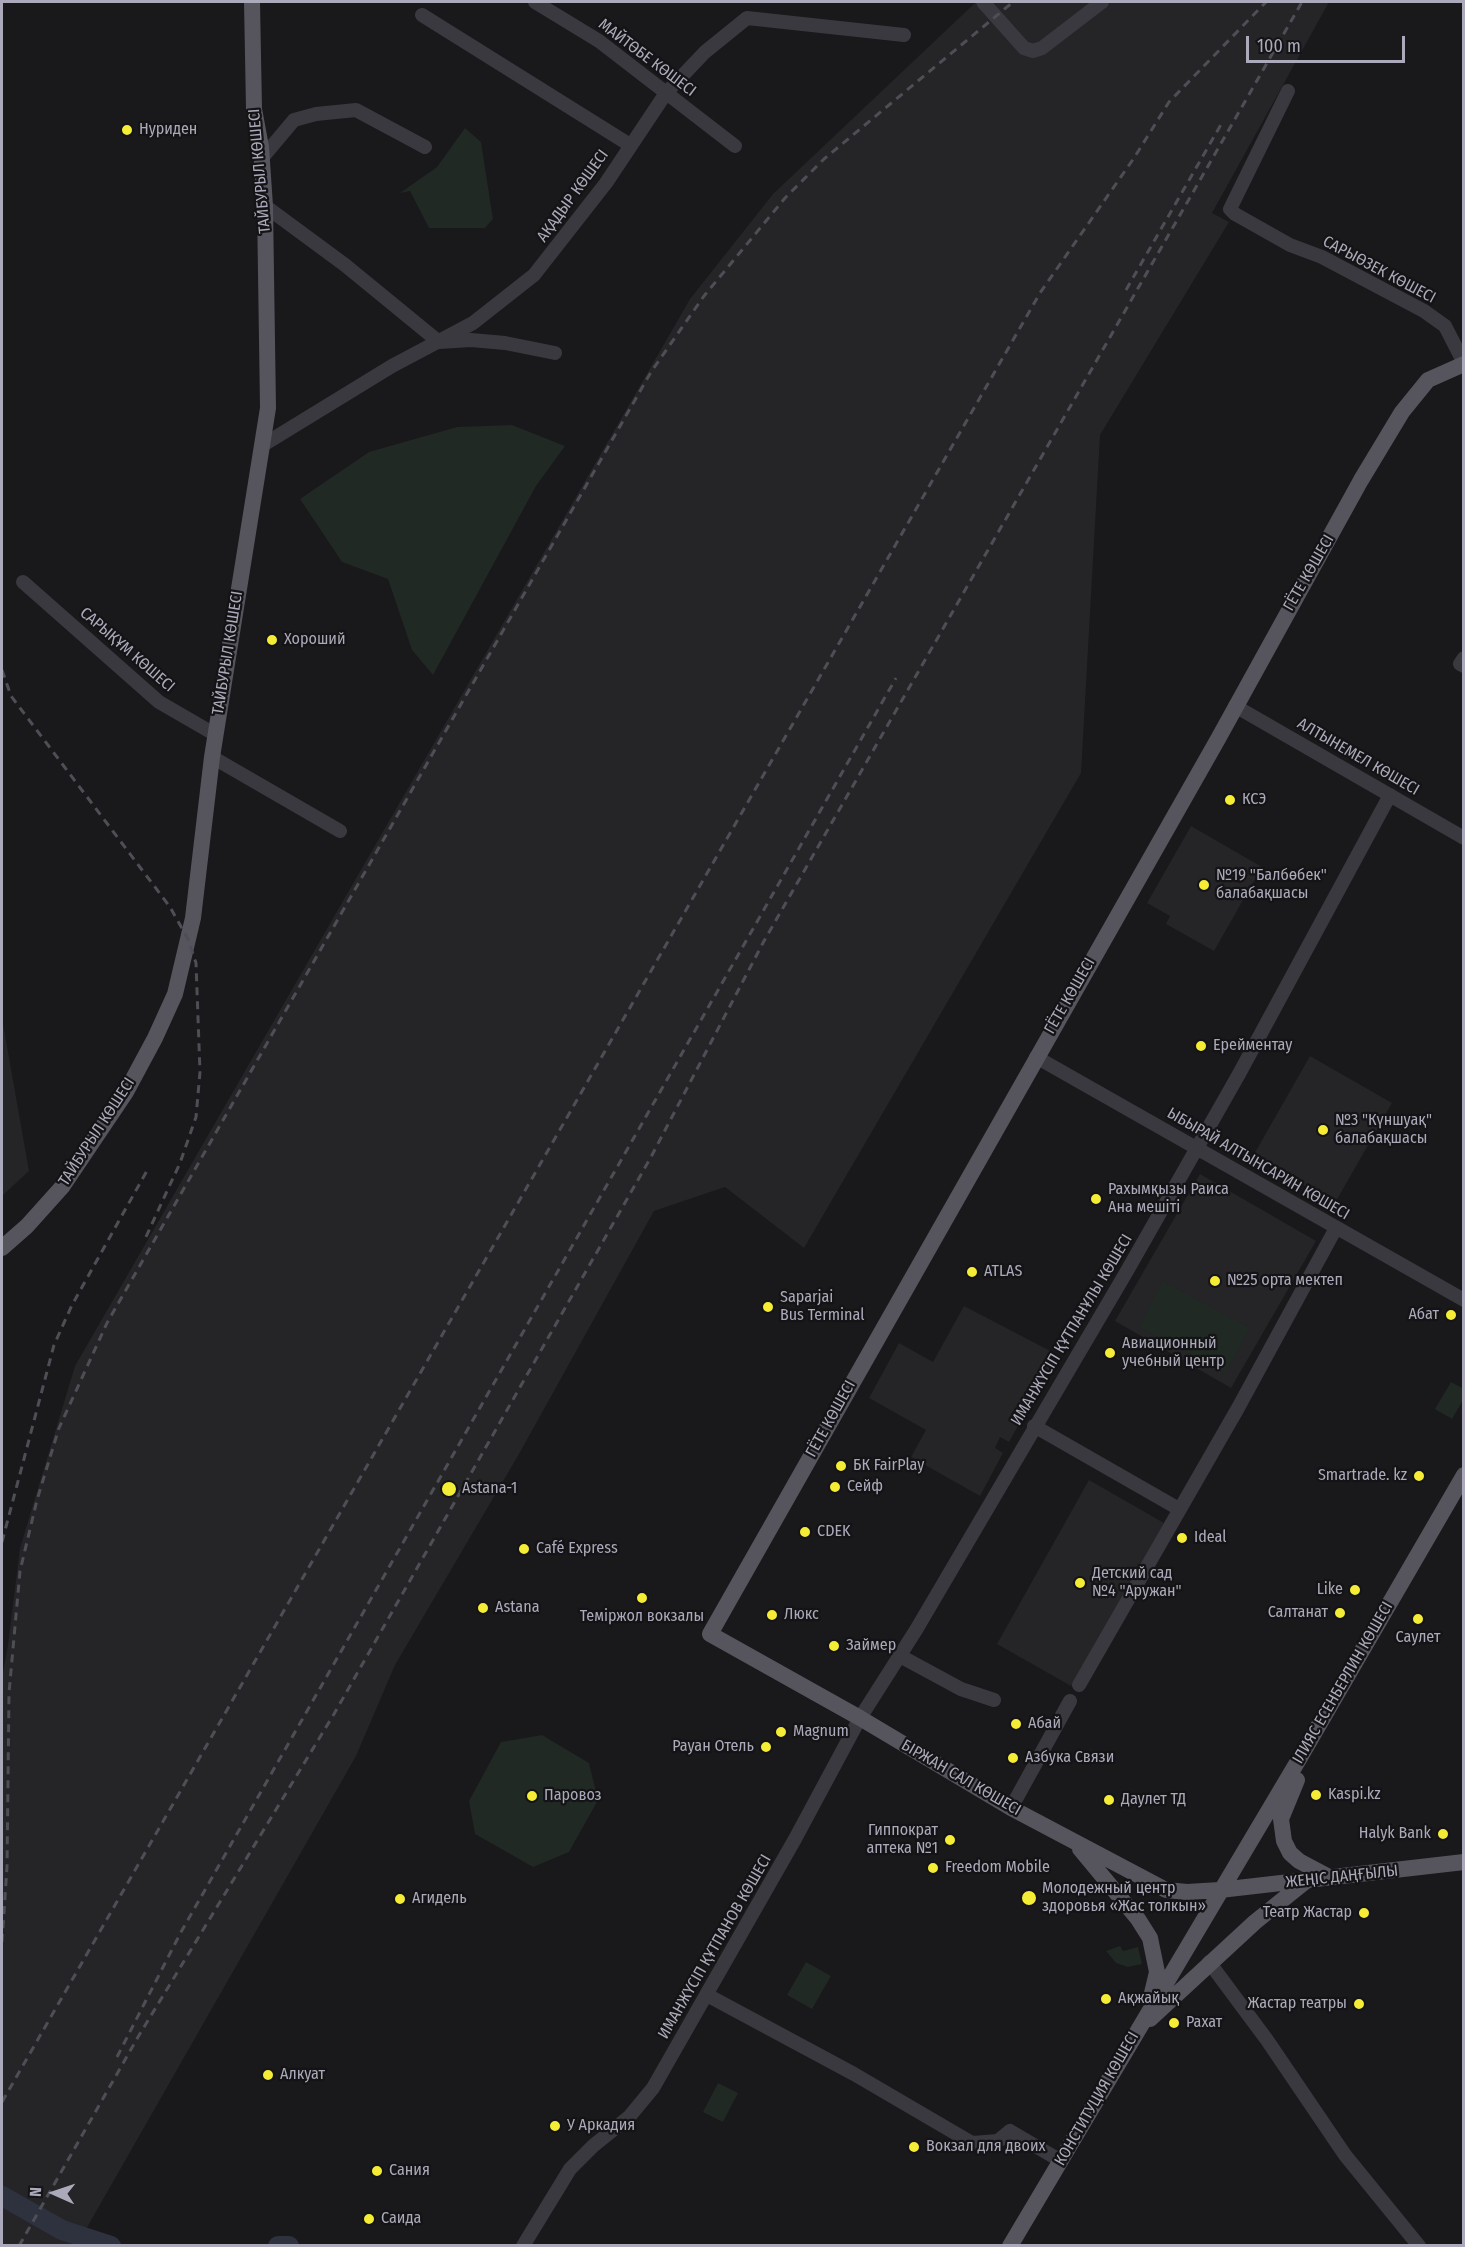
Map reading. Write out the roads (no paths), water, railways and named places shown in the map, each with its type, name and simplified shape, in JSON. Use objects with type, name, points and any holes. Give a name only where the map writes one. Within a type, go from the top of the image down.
[{"type":"main road","name":"ТАЙБУРЫЛ КӨШЕСІ","points":[[2,1248],[27,1226],[62,1187],[96,1138],[155,1038],[175,994],[193,918],[212,758],[268,408],[265,206],[262,158],[254,109],[252,2]]},
{"type":"main road","name":"ГЁТЕ КӨШЕСІ","points":[[710,1634],[1402,412],[1428,380],[1464,363]]},
{"type":"main road","name":"ІЛИЯС ЕСЕНБЕРЛИН КӨШЕСІ","points":[[1220,1890],[1314,1734],[1464,1475]]},
{"type":"main road","name":"БІРЖАН САЛ КӨШЕСІ","points":[[710,1634],[860,1718],[1011,1808],[1166,1890],[1186,1892],[1220,1890]]},
{"type":"main road","points":[[1314,1734],[1281,1819],[1284,1841],[1290,1853],[1310,1869],[1332,1879]]},
{"type":"main road","points":[[1073,1842],[1138,1919],[1149,1938],[1157,1972],[1146,2014]]},
{"type":"main road","name":"ЖЕҢІС ДАҢҒЫЛЫ","points":[[1220,1890],[1332,1879],[1464,1862]]},
{"type":"main road","points":[[1136,2032],[1209,1962],[1306,1881]]},
{"type":"main road","name":"КОНСТИТУЦИЯ КӨШЕСІ","points":[[1013,2244],[1220,1890]]},
{"type":"street","name":"МАЙТӨБЕ КӨШЕСІ","points":[[535,2],[599,41],[735,146]]},
{"type":"street","points":[[983,2],[1024,48],[1033,51],[1042,48],[1102,2]]},
{"type":"street","points":[[422,15],[630,145]]},
{"type":"street","name":"АҚАДЫР КӨШЕСІ","points":[[263,445],[392,366],[439,342],[491,311],[534,275],[606,183],[666,93],[705,52],[747,18],[904,35]]},
{"type":"street","name":"САРЫӨЗЕК КӨШЕСІ","points":[[1288,91],[1230,209],[1290,245],[1322,257],[1425,311],[1445,326],[1464,363]]},
{"type":"street","points":[[262,158],[294,120],[316,114],[356,110],[425,147]]},
{"type":"street","points":[[265,206],[345,265],[439,342],[471,340],[505,343],[555,353]]},
{"type":"street","name":"САРЫҚҰМ КӨШЕСІ","points":[[23,582],[159,702],[216,735]]},
{"type":"street","name":"АЛТЫНЕМЕЛ КӨШЕСІ","points":[[1235,706],[1464,838]]},
{"type":"street","points":[[212,758],[340,831]]},
{"type":"street","name":"ИМАНЖҮСІП ҚҰТПАНҰЛЫ КӨШЕСІ","points":[[860,1718],[900,1656],[1197,1148],[1390,795]]},
{"type":"street","name":"ЫБЫРАЙ АЛТЫНСАРИН КӨШЕСІ","points":[[1035,1057],[1464,1300]]},
{"type":"street","points":[[1079,1685],[1336,1228]]},
{"type":"street","points":[[1034,1426],[1179,1509]]},
{"type":"street","points":[[900,1656],[961,1689],[994,1700]]},
{"type":"street","points":[[1011,1808],[1070,1701]]},
{"type":"street","name":"ИМАНЖҮСІП ҚҰТПАНОВ КӨШЕСІ","points":[[523,2246],[570,2169],[593,2145],[641,2105],[707,1995],[860,1718]]},
{"type":"street","points":[[1209,1962],[1267,2040],[1345,2155],[1419,2246]]},
{"type":"street","points":[[707,1995],[854,2074],[972,2143],[998,2141],[1010,2131],[1061,2161]]},
{"type":"waterway","points":[[2,2196],[62,2230],[111,2246]]},
{"type":"waterway","points":[[278,2246],[289,2246]]},
{"type":"railway","points":[[2,1942],[7,1867],[9,1693],[20,1571],[37,1500],[59,1428],[107,1323],[651,372],[704,296],[785,198],[824,159],[1013,2]]},
{"type":"railway","points":[[2,2102],[1040,293],[1134,158],[1169,102],[1266,2]]},
{"type":"railway","points":[[19,2246],[138,2037],[334,1714],[651,1157],[764,941],[1302,2]]},
{"type":"railway","points":[[1126,290],[1223,121]]},
{"type":"railway","points":[[2,670],[11,696],[170,907],[188,939],[196,963],[200,1072],[196,1117],[180,1163],[145,1239]]},
{"type":"railway","points":[[117,2057],[181,1932],[896,678]]},
{"type":"railway","points":[[2,1542],[54,1345],[72,1305],[149,1167]]},
{"type":"place","name":"Нуриден","points":[[127,130]]},
{"type":"place","name":"Хороший","points":[[272,640]]},
{"type":"place","name":"КСЭ","points":[[1230,800]]},
{"type":"place","name":"№19 \"Балбөбек\" балабақшасы","points":[[1204,885]]},
{"type":"place","name":"Ерейментау","points":[[1201,1046]]},
{"type":"place","name":"№3 \"Күншуақ\" балабақшасы","points":[[1323,1130]]},
{"type":"place","name":"Рахымқызы Раиса Ана мешіті","points":[[1096,1199]]},
{"type":"place","name":"ATLAS","points":[[972,1272]]},
{"type":"place","name":"№25 орта мектеп","points":[[1215,1281]]},
{"type":"place","name":"Saparjai Bus Terminal","points":[[768,1307]]},
{"type":"place","name":"Абат","points":[[1451,1315]]},
{"type":"place","name":"Авиационный учебный центр","points":[[1110,1353]]},
{"type":"place","name":"БК FairPlay","points":[[841,1466]]},
{"type":"place","name":"Smartrade. kz","points":[[1419,1476]]},
{"type":"place","name":"Сейф","points":[[835,1487]]},
{"type":"place","name":"Astana-1","points":[[449,1489]]},
{"type":"place","name":"CDEK","points":[[805,1532]]},
{"type":"place","name":"Ideal","points":[[1182,1538]]},
{"type":"place","name":"Café Express","points":[[524,1549]]},
{"type":"place","name":"Детский сад №4 \"Аружан\"","points":[[1080,1583]]},
{"type":"place","name":"Like","points":[[1355,1590]]},
{"type":"place","name":"Теміржол вокзалы","points":[[642,1598]]},
{"type":"place","name":"Astana","points":[[483,1608]]},
{"type":"place","name":"Салтанат","points":[[1340,1613]]},
{"type":"place","name":"Люкс","points":[[772,1615]]},
{"type":"place","name":"Саулет","points":[[1418,1619]]},
{"type":"place","name":"Займер","points":[[834,1646]]},
{"type":"place","name":"Абай","points":[[1016,1724]]},
{"type":"place","name":"Magnum","points":[[781,1732]]},
{"type":"place","name":"Рауан Отель","points":[[766,1747]]},
{"type":"place","name":"Азбука Связи","points":[[1013,1758]]},
{"type":"place","name":"Kaspi.kz","points":[[1316,1795]]},
{"type":"place","name":"Паровоз","points":[[532,1796]]},
{"type":"place","name":"Даулет ТД","points":[[1109,1800]]},
{"type":"place","name":"Halyk Bank","points":[[1443,1834]]},
{"type":"place","name":"Гиппократ аптека №1","points":[[950,1840]]},
{"type":"place","name":"Freedom Mobile","points":[[933,1868]]},
{"type":"place","name":"Молодежный центр здоровья «Жас толкын»","points":[[1029,1898]]},
{"type":"place","name":"Агидель","points":[[400,1899]]},
{"type":"place","name":"Театр Жастар","points":[[1364,1913]]},
{"type":"place","name":"Ақжайық","points":[[1106,1999]]},
{"type":"place","name":"Жастар театры","points":[[1359,2004]]},
{"type":"place","name":"Рахат","points":[[1174,2023]]},
{"type":"place","name":"Алкуат","points":[[268,2075]]},
{"type":"place","name":"У Аркадия","points":[[555,2126]]},
{"type":"place","name":"Вокзал для двоих","points":[[914,2147]]},
{"type":"place","name":"Сания","points":[[377,2171]]},
{"type":"place","name":"Саида","points":[[369,2219]]}]
